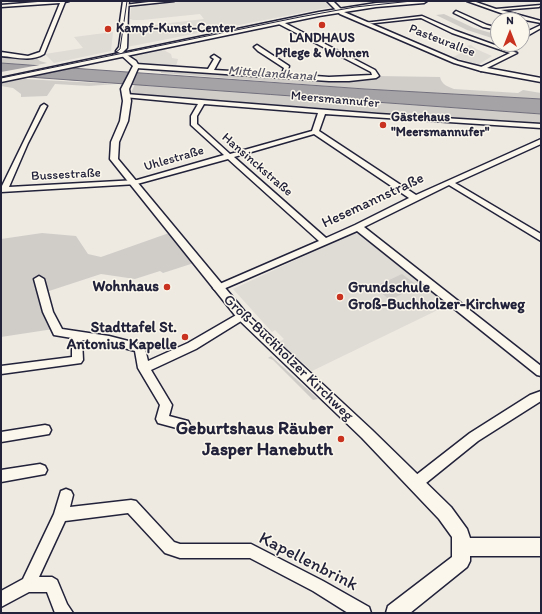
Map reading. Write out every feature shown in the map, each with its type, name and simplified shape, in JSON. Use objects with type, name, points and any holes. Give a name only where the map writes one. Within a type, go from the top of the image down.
[{"type":"main road","points":[[1,80],[73,66],[122,53],[338,9],[389,1]]},
{"type":"main road","points":[[1,75],[54,64],[122,53],[338,9],[424,1]]},
{"type":"main road","points":[[122,53],[125,26],[123,22],[126,3]]},
{"type":"main road","points":[[122,53],[115,50],[115,42],[118,26],[123,22]]},
{"type":"street","points":[[1,54],[30,57],[39,56],[42,53],[64,1]]},
{"type":"street","points":[[1,6],[68,1]]},
{"type":"street","points":[[126,3],[172,1]]},
{"type":"street","points":[[330,1],[338,9]]},
{"type":"street","points":[[469,1],[524,19],[541,22]]},
{"type":"street","points":[[494,10],[539,6]]},
{"type":"street","points":[[475,9],[486,7]]},
{"type":"street","name":"Pasteurallee","points":[[338,9],[366,23],[451,60],[481,69],[541,80]]},
{"type":"street","points":[[490,22],[463,11],[456,12],[490,27]]},
{"type":"street","points":[[366,23],[422,17],[454,32],[490,44]]},
{"type":"street","points":[[122,53],[134,62],[136,68],[341,79],[376,76],[373,70],[279,22]]},
{"type":"street","points":[[530,32],[541,26]]},
{"type":"street","points":[[258,47],[260,50],[285,65],[287,69],[284,76]]},
{"type":"street","points":[[481,69],[514,52]]},
{"type":"street","points":[[210,71],[218,59],[214,57]]},
{"type":"street","name":"Groß-Buchholzer Kirchweg","points":[[136,68],[125,89],[127,101],[124,121],[115,142],[114,159],[132,183],[242,316],[416,483],[455,525],[461,535],[462,547]]},
{"type":"street","name":"Meersmannufer","points":[[126,96],[203,101],[322,112],[541,126]]},
{"type":"street","name":"Hansinckstraße","points":[[203,101],[192,116],[194,125],[324,241]]},
{"type":"street","points":[[3,190],[44,106]]},
{"type":"street","points":[[322,112],[315,132],[415,198]]},
{"type":"street","name":"Uhlestraße","points":[[132,183],[315,132]]},
{"type":"street","name":"Hesemannstraße","points":[[218,288],[358,227],[415,198],[541,140]]},
{"type":"street","points":[[531,145],[541,150]]},
{"type":"street","points":[[449,182],[541,238]]},
{"type":"street","name":"Bussestraße","points":[[3,190],[132,183]]},
{"type":"street","points":[[358,227],[541,372]]},
{"type":"street","points":[[39,279],[48,312],[58,332],[108,340],[140,348],[144,368],[166,405],[162,419],[184,425]]},
{"type":"street","points":[[144,368],[192,346],[242,316]]},
{"type":"street","points":[[1,370],[77,360],[77,334]]},
{"type":"street","points":[[416,483],[474,437],[534,398],[541,396]]},
{"type":"street","points":[[1,437],[45,430]]},
{"type":"street","points":[[1,476],[40,470]]},
{"type":"street","points":[[28,584],[61,515],[66,495]]},
{"type":"street","name":"Kapellenbrink","points":[[61,515],[131,506],[170,548],[180,552],[251,551],[318,586],[363,613]]},
{"type":"street","points":[[395,613],[461,561],[462,547],[541,547]]},
{"type":"street","points":[[1,599],[28,584],[52,585],[61,609],[65,613]]},
{"type":"shaded area","points":[[132,1],[328,1],[331,7],[127,47],[128,28],[204,19],[200,14],[133,20],[130,19]]},
{"type":"shaded area","points":[[444,14],[474,28],[490,33],[490,37],[467,30],[436,15]]},
{"type":"shaded area","points":[[113,32],[111,51],[54,63],[45,54],[83,48],[74,37]]},
{"type":"shaded area","points":[[471,45],[476,49],[492,56],[478,65],[453,57],[463,52],[456,48]]},
{"type":"shaded area","points":[[162,49],[171,54],[172,58],[178,59],[175,70],[141,65],[133,56]]},
{"type":"shaded area","points":[[1,55],[35,57],[40,61],[47,63],[38,65],[1,63]]},
{"type":"shaded area","points":[[1,63],[365,89],[541,99],[541,114],[1,75]]},
{"type":"shaded area","points":[[153,68],[329,80],[379,76],[440,77],[443,84],[454,89],[518,93],[523,90],[541,93],[541,99],[365,89],[161,73],[151,71]]},
{"type":"shaded area","points":[[24,79],[117,84],[89,86],[55,84],[47,96],[21,97],[21,94],[13,88],[1,86],[1,83]]},
{"type":"shaded area","points":[[135,84],[541,114],[541,124],[433,119],[131,93]]},
{"type":"shaded area","points":[[42,233],[76,236],[88,254],[101,257],[169,233],[194,263],[163,273],[160,271],[135,279],[101,274],[46,292],[52,313],[60,328],[1,337],[1,239]]},
{"type":"shaded area","name":"Grundschule Groß-Buchholzer-Kirchweg","points":[[354,233],[360,234],[450,304],[312,371],[279,342],[284,339],[275,330],[272,332],[233,289]]},
{"type":"shaded area","points":[[402,274],[418,286],[390,300],[374,287]]},
{"type":"shaded area","points":[[271,356],[318,399],[313,400],[273,360],[268,358]]},
{"type":"pier","points":[[45,64],[84,66],[25,78],[1,77],[1,72]]},
{"type":"tram line","points":[[112,55],[120,49],[127,1]]},
{"type":"tram line","points":[[1,78],[300,17],[355,7],[412,1]]},
{"type":"place","name":"LANDHAUS Pflege & Wohnen","points":[[322,25]]},
{"type":"place","name":"Kampf-Kunst-Center","points":[[108,29]]},
{"type":"place","name":"Gästehaus \"Meersmannufer\"","points":[[383,125]]},
{"type":"place","name":"Wohnhaus","points":[[167,287]]},
{"type":"place","name":"Grundschule Groß-Buchholzer-Kirchweg","points":[[340,297]]},
{"type":"place","name":"Stadttafel St. Antonius Kapelle","points":[[185,337]]},
{"type":"place","name":"Geburtshaus Räuber Jasper Hanebuth","points":[[341,439]]},
{"type":"water label","name":"Mittellandkanal","points":[[272,74]]}]
